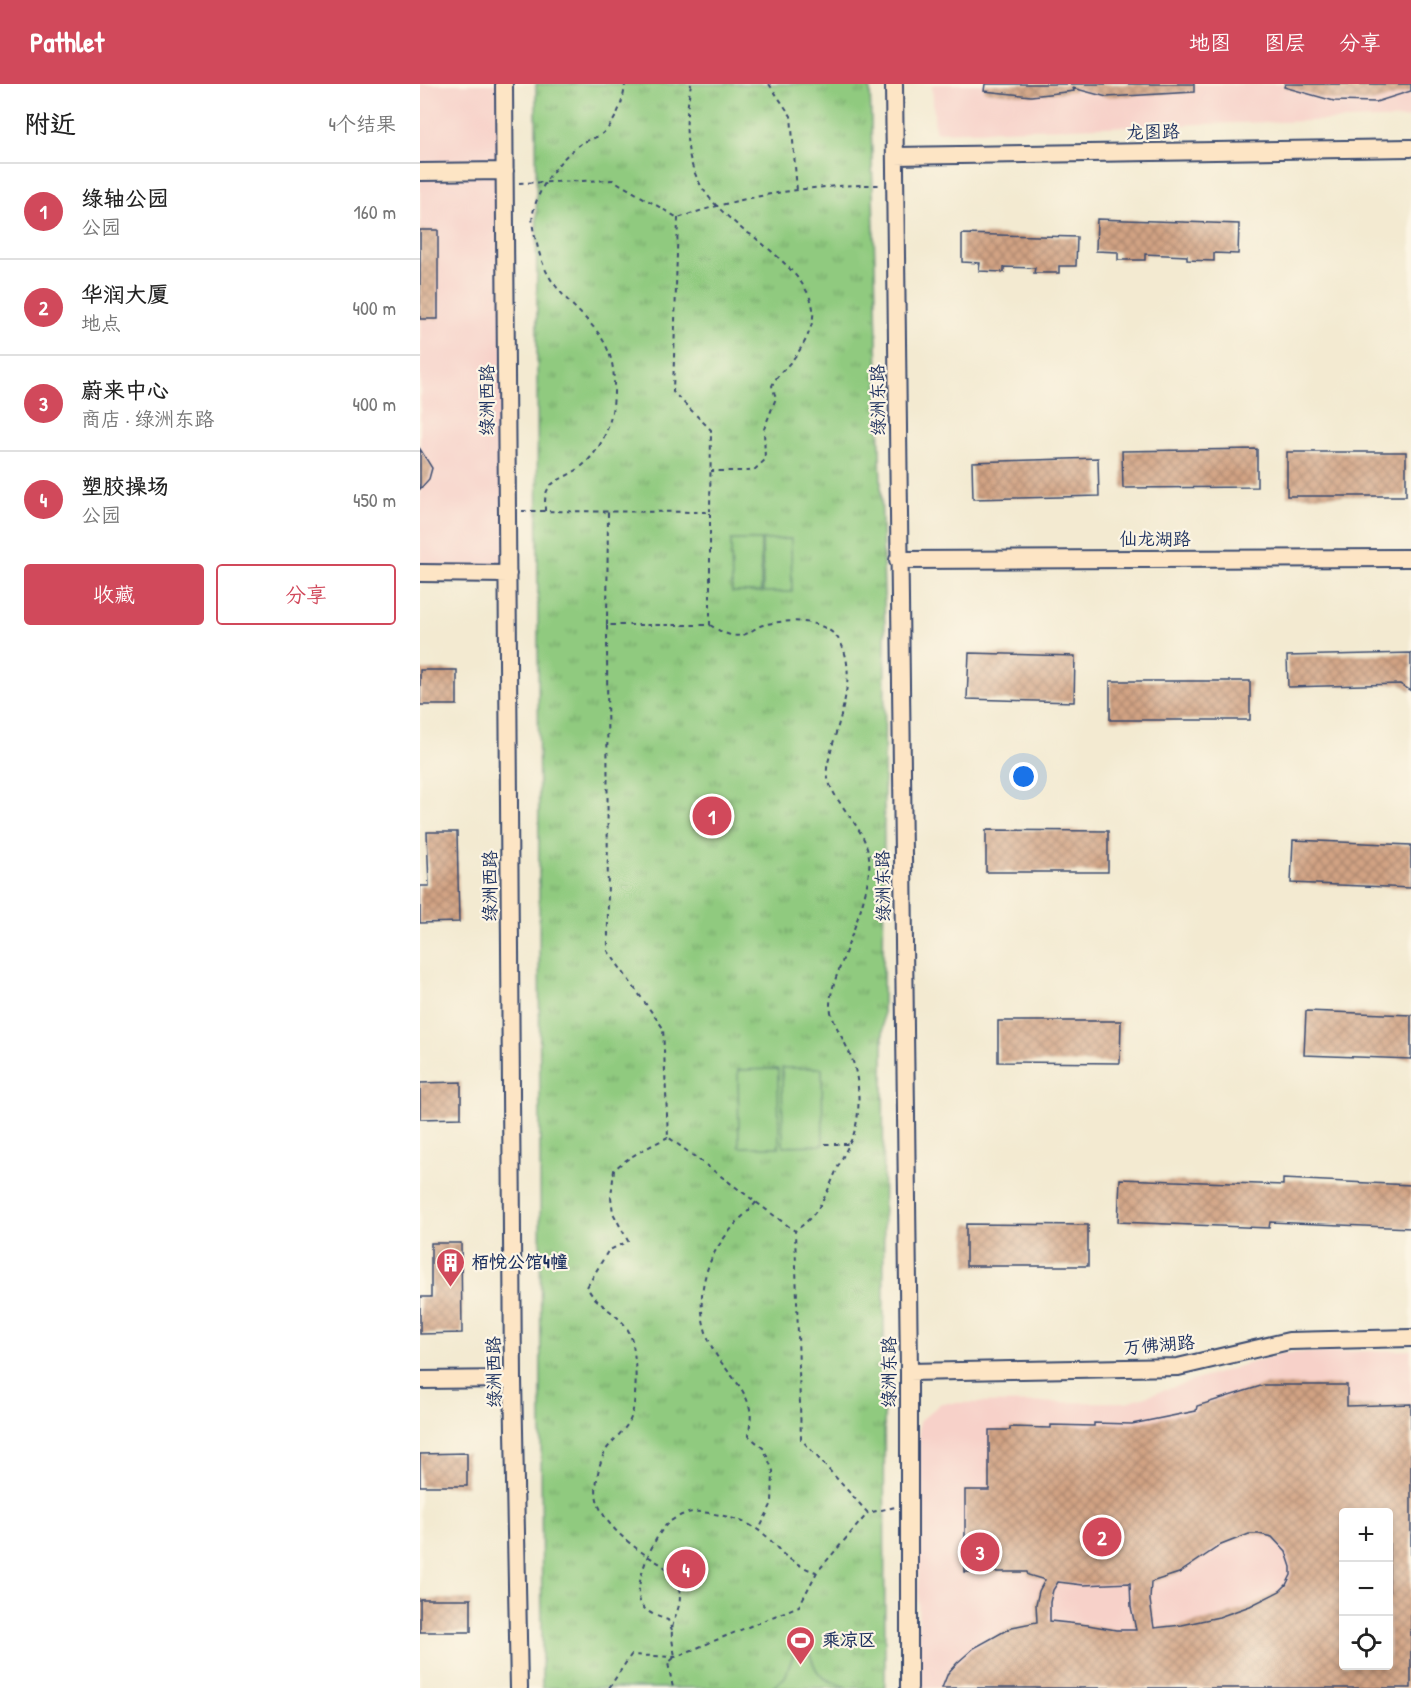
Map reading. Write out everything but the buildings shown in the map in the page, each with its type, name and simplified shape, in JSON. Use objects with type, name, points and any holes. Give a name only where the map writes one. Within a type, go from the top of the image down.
[{"type":"street","name":"绿洲西路","points":[[504,84],[513,1379],[519,1688]]},
{"type":"street","name":"绿洲东路","points":[[894,84],[909,1372],[909,1688]]},
{"type":"street","name":"龙图路","points":[[895,156],[1411,148]]},
{"type":"street","points":[[420,172],[505,177]]},
{"type":"street","name":"仙龙湖路","points":[[898,560],[1411,558]]},
{"type":"street","points":[[420,573],[508,574]]},
{"type":"street","name":"万佛湖路","points":[[909,1372],[1178,1367],[1289,1341],[1411,1338]]},
{"type":"street","points":[[420,1380],[513,1379]]},
{"type":"path","points":[[545,511],[545,496],[550,485],[580,467],[604,440],[611,419],[614,384],[607,347],[597,329],[554,284],[540,258],[533,230],[533,213],[542,190],[562,159],[584,142],[603,133],[621,105],[625,84]]},
{"type":"path","points":[[691,84],[686,120],[687,141],[692,167],[699,183],[716,205],[787,266],[808,293],[813,307],[813,318],[798,353],[777,375],[772,386],[776,398],[764,429],[765,460],[754,470],[711,471]]},
{"type":"path","points":[[769,84],[790,116],[797,191]]},
{"type":"path","points":[[505,177],[547,182],[613,180],[678,218],[716,205],[843,184],[895,185]]},
{"type":"path","points":[[678,218],[673,392],[711,430],[710,625]]},
{"type":"path","points":[[508,511],[710,512]]},
{"type":"path","points":[[608,512],[608,951],[663,1028],[668,1137]]},
{"type":"path","points":[[607,625],[710,625],[725,634],[744,635],[760,626],[783,620],[805,621],[824,629],[839,640],[847,662],[844,709],[826,771],[830,785],[861,831],[869,857],[865,892],[834,981],[830,1005],[856,1069],[858,1107],[853,1135],[822,1203],[811,1220],[795,1231]]},
{"type":"path","points":[[668,1137],[795,1231]]},
{"type":"path","points":[[668,1137],[648,1150],[624,1160],[614,1170],[610,1197],[613,1213],[628,1240],[608,1251],[587,1287],[592,1297],[625,1323],[631,1336],[636,1371],[633,1407],[629,1423],[605,1452],[597,1476],[597,1502],[621,1536],[674,1576],[679,1588],[681,1603],[672,1630]]},
{"type":"path","points":[[825,1144],[849,1144]]},
{"type":"path","points":[[756,1202],[738,1221],[711,1260],[703,1288],[701,1308],[704,1326],[711,1345],[721,1362],[736,1378],[751,1411],[748,1436],[764,1449],[773,1471],[772,1503],[759,1530]]},
{"type":"path","points":[[795,1231],[801,1439],[868,1513]]},
{"type":"path","points":[[673,1688],[668,1663],[675,1657],[800,1606],[817,1572],[868,1513],[909,1504]]},
{"type":"path","points":[[675,1657],[672,1630],[668,1620],[648,1612],[642,1607],[639,1598],[640,1577],[659,1536],[669,1522],[698,1511],[733,1519],[759,1530],[783,1554],[817,1572]]},
{"type":"path","points":[[609,1688],[631,1654],[675,1657]]},
{"type":"shaded area","points":[[420,84],[504,84],[508,574],[420,573]]},
{"type":"shaded area","points":[[932,84],[1411,84],[1411,118],[935,132]]},
{"type":"shaded area","points":[[1411,1350],[1411,1688],[918,1688],[919,1422],[941,1403],[1127,1402],[1281,1353]]},
{"type":"green space","points":[[536,84],[870,84],[885,631],[883,1000],[885,1688],[542,1688]]},
{"type":"green space","points":[[791,539],[792,592],[763,592],[762,540]]},
{"type":"green space","points":[[731,540],[761,540],[761,592],[732,592]]},
{"type":"green space","points":[[782,1068],[822,1068],[823,1145],[783,1146]]},
{"type":"green space","points":[[778,1069],[779,1147],[739,1147],[738,1070]]},
{"type":"green space","name":"乘凉区","points":[[801,1644],[821,1675],[847,1688],[772,1688],[785,1677],[797,1646]]},
{"type":"place","name":"绿轴公园","points":[[712,816]]},
{"type":"place","name":"栢悦公馆4幢","points":[[450,1288]]},
{"type":"place","name":"华润大厦","points":[[1102,1537]]},
{"type":"place","name":"蔚来中心","points":[[980,1552]]},
{"type":"place","name":"塑胶操场","points":[[686,1569]]},
{"type":"place","name":"乘凉区","points":[[801,1666]]}]
